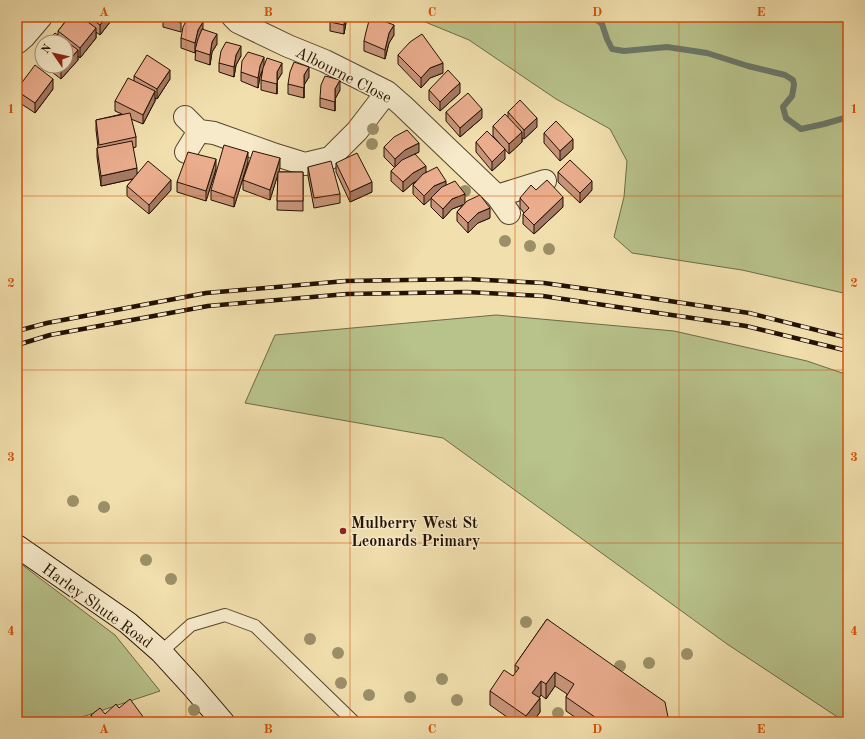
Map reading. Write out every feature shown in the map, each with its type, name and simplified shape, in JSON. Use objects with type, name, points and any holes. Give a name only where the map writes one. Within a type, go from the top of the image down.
[{"type":"street","points":[[17,43],[41,17]]},
{"type":"street","name":"Albourne Close","points":[[232,17],[238,22],[325,61],[387,92],[503,204],[545,181]]},
{"type":"street","points":[[186,152],[192,124],[276,156],[305,164],[330,158],[357,132],[387,92]]},
{"type":"street","name":"Harley Shute Road","points":[[17,546],[128,623],[161,652],[193,686],[223,722]]},
{"type":"lane","points":[[161,652],[191,625],[225,616],[254,626],[354,722]]},
{"type":"green space","points":[[413,17],[848,17],[848,294],[742,270],[632,253],[614,237],[624,197],[627,161],[610,129],[556,99],[469,40]]},
{"type":"green space","points":[[496,315],[674,331],[807,361],[848,375],[848,722],[845,722],[727,644],[443,438],[245,403],[275,335]]},
{"type":"green space","points":[[17,561],[115,635],[160,691],[67,722],[17,722]]},
{"type":"building","points":[[69,17],[81,17],[96,28],[80,48],[74,43],[74,34],[62,34],[58,31]]},
{"type":"building","points":[[89,17],[106,17],[100,25]]},
{"type":"building","points":[[163,17],[181,17],[181,23]]},
{"type":"building","points":[[188,17],[203,22],[198,30],[195,43],[181,38],[183,27]]},
{"type":"building","points":[[330,17],[345,17],[344,25],[330,22]]},
{"type":"building","points":[[370,17],[394,25],[389,33],[385,50],[364,41]]},
{"type":"building","points":[[202,29],[217,34],[212,42],[210,55],[195,50]]},
{"type":"building","points":[[422,34],[443,63],[430,68],[421,78],[398,55],[410,42]]},
{"type":"building","points":[[226,42],[241,46],[236,55],[234,67],[219,63],[221,51]]},
{"type":"building","points":[[74,47],[78,50],[74,55]]},
{"type":"building","points":[[248,52],[264,57],[260,66],[258,78],[241,72],[242,61]]},
{"type":"building","points":[[147,55],[170,70],[157,89],[134,76]]},
{"type":"building","points":[[267,58],[282,63],[277,72],[277,84],[261,80],[263,68]]},
{"type":"building","points":[[294,62],[309,67],[304,75],[304,88],[288,84],[290,72]]},
{"type":"building","points":[[34,66],[34,74],[47,74],[53,79],[35,103],[17,91]]},
{"type":"building","points":[[448,70],[460,83],[440,102],[429,90]]},
{"type":"building","points":[[325,76],[340,80],[335,89],[335,102],[320,98],[321,85]]},
{"type":"building","points":[[128,78],[155,91],[143,115],[115,101]]},
{"type":"building","points":[[468,93],[482,109],[460,128],[446,112]]},
{"type":"building","points":[[520,100],[537,118],[524,130],[508,112]]},
{"type":"building","points":[[130,113],[136,137],[99,145],[96,120]]},
{"type":"building","points":[[505,114],[522,132],[509,144],[493,126]]},
{"type":"building","points":[[556,121],[573,139],[560,151],[544,133]]},
{"type":"building","points":[[407,130],[419,143],[405,150],[395,159],[384,147],[394,137]]},
{"type":"building","points":[[487,131],[505,149],[492,162],[476,142]]},
{"type":"building","points":[[132,141],[137,168],[101,176],[97,148]]},
{"type":"building","points":[[224,145],[248,152],[234,198],[211,190]]},
{"type":"building","points":[[253,151],[280,158],[270,190],[243,180]]},
{"type":"building","points":[[188,152],[216,159],[206,191],[177,182]]},
{"type":"building","points":[[357,153],[372,182],[350,192],[336,163]]},
{"type":"building","points":[[415,154],[426,166],[413,173],[403,182],[391,171],[402,160]]},
{"type":"building","points":[[570,160],[592,181],[580,193],[558,172]]},
{"type":"building","points":[[148,161],[171,180],[149,205],[127,186]]},
{"type":"building","points":[[331,161],[340,194],[314,198],[308,167]]},
{"type":"building","points":[[437,167],[446,181],[434,186],[424,196],[413,185],[423,174]]},
{"type":"building","points":[[278,172],[303,172],[303,201],[277,201]]},
{"type":"building","points":[[547,180],[563,197],[534,225],[523,214],[529,208],[520,198],[531,185],[536,190]]},
{"type":"building","points":[[455,181],[465,194],[452,199],[443,209],[431,198],[442,187]]},
{"type":"building","points":[[480,195],[490,208],[478,213],[468,223],[457,212],[467,201]]},
{"type":"building","points":[[547,619],[665,702],[669,722],[602,722],[566,697],[574,684],[555,672],[546,684],[541,681],[532,693],[540,698],[526,716],[490,691],[504,670],[513,676],[519,668],[515,665]]},
{"type":"building","points":[[130,699],[147,722],[96,722],[91,715],[100,708],[105,714],[116,704],[119,708]]},
{"type":"waterway","points":[[593,17],[602,24],[612,49],[624,51],[667,47],[707,53],[748,66],[785,75],[793,80],[794,85],[792,96],[783,107],[786,118],[801,129],[848,117]]},
{"type":"railway","points":[[17,331],[47,323],[206,293],[346,281],[467,279],[544,283],[749,313],[848,338]]},
{"type":"railway","points":[[17,345],[50,335],[208,306],[347,294],[467,292],[543,296],[746,326],[848,351]]},
{"type":"place","name":"Mulberry West St Leonards Primary","points":[[343,531]]}]
